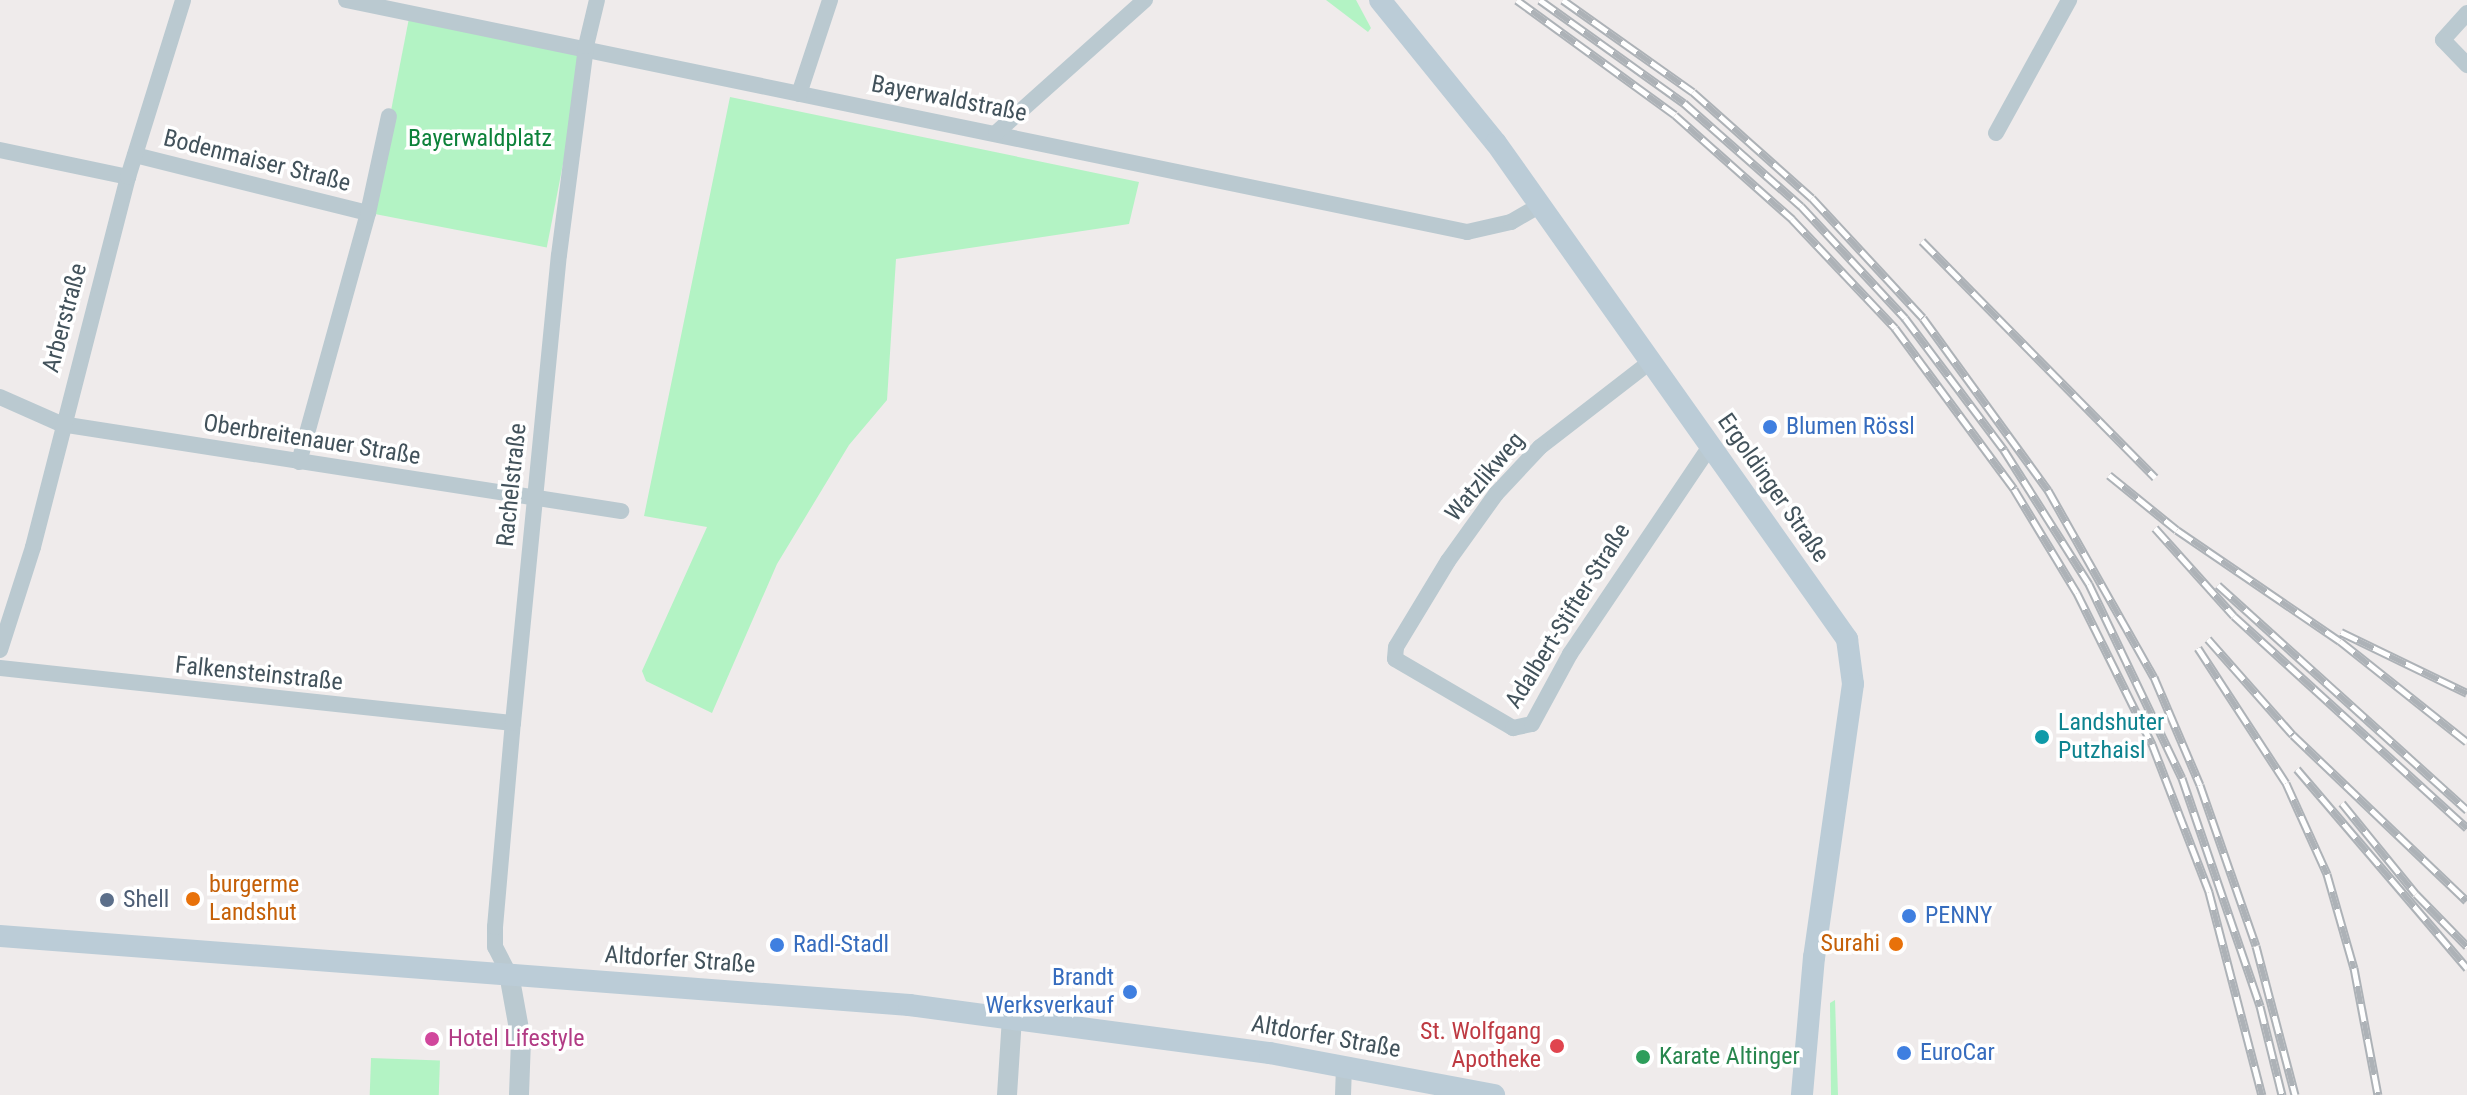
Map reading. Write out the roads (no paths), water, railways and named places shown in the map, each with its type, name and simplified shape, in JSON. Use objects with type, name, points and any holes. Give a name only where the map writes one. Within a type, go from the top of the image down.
[{"type":"main road","name":"Ergoldinger Straße","points":[[1380,0],[1449,80],[1841,629],[1852,664],[1814,957],[1802,1095]]},
{"type":"main road","name":"Altdorfer Straße","points":[[0,936],[691,985],[1012,1018],[1344,1066],[1494,1095]]},
{"type":"street","name":"Arberstraße","points":[[0,650],[33,547],[61,424],[128,177],[183,0]]},
{"type":"street","name":"Bayerwaldstraße","points":[[346,0],[586,46],[799,94],[1467,232],[1511,222],[1539,206]]},
{"type":"street","name":"Rachelstraße","points":[[509,974],[495,947],[495,927],[513,723],[586,46],[597,0]]},
{"type":"street","points":[[799,94],[830,0]]},
{"type":"street","points":[[996,133],[1145,0]]},
{"type":"street","points":[[1996,133],[2069,0]]},
{"type":"street","points":[[2467,13],[2443,40],[2467,65]]},
{"type":"street","name":"Bodenmaiser Straße","points":[[299,462],[368,213],[389,116]]},
{"type":"street","points":[[0,150],[128,177]]},
{"type":"street","name":"Bodenmaiser Straße","points":[[135,155],[368,213]]},
{"type":"street","name":"Watzlikweg","points":[[1394,656],[1448,561],[1496,494],[1540,447],[1650,362]]},
{"type":"street","name":"Oberbreitenauer Straße","points":[[0,397],[61,424],[621,511]]},
{"type":"street","name":"Adalbert-Stifter-Straße","points":[[1394,656],[1513,728],[1532,724],[1570,654],[1711,445]]},
{"type":"street","name":"Falkensteinstraße","points":[[0,668],[513,723]]},
{"type":"street","points":[[509,974],[521,1040],[519,1095]]},
{"type":"street","points":[[1007,1095],[1012,1018]]},
{"type":"street","points":[[1343,1095],[1344,1066]]},
{"type":"railway","points":[[1517,0],[1675,115],[1792,219],[1895,328],[2014,489],[2077,593],[2152,744],[2209,892],[2262,1095]]},
{"type":"railway","points":[[1540,0],[1684,103],[1801,206],[1905,318],[2004,450],[2089,584],[2182,778],[2260,1006],[2282,1095]]},
{"type":"railway","points":[[1563,0],[1693,92],[1812,198],[1923,318],[2048,490],[2154,677],[2200,785],[2256,946],[2295,1095]]},
{"type":"railway","points":[[1922,241],[2155,477]]},
{"type":"railway","points":[[2109,475],[2177,530],[2340,641],[2467,742]]},
{"type":"railway","points":[[2155,528],[2234,616],[2467,828]]},
{"type":"railway","points":[[2218,585],[2467,810]]},
{"type":"railway","points":[[2341,632],[2467,693]]},
{"type":"railway","points":[[2208,639],[2293,735],[2467,901]]},
{"type":"railway","points":[[2198,648],[2286,783],[2327,874],[2354,968],[2378,1095]]},
{"type":"railway","points":[[2297,769],[2467,968]]},
{"type":"railway","points":[[2342,803],[2416,894],[2467,946]]},
{"type":"place","name":"Blumen Rössl","points":[[1770,427]]},
{"type":"place","name":"Landshuter Putzhaisl","points":[[2042,737]]},
{"type":"place","name":"burgerme Landshut","points":[[193,899]]},
{"type":"place","name":"Shell","points":[[107,900]]},
{"type":"place","name":"PENNY","points":[[1909,916]]},
{"type":"place","name":"Surahi","points":[[1896,944]]},
{"type":"place","name":"Radl-Stadl","points":[[777,945]]},
{"type":"place","name":"Brandt Werksverkauf","points":[[1130,992]]},
{"type":"place","name":"Hotel Lifestyle","points":[[432,1039]]},
{"type":"place","name":"St. Wolfgang Apotheke","points":[[1557,1046]]},
{"type":"place","name":"EuroCar","points":[[1904,1053]]},
{"type":"place","name":"Karate Altinger","points":[[1643,1057]]},
{"type":"park label","name":"Bayerwaldplatz","points":[[480,139]]}]
